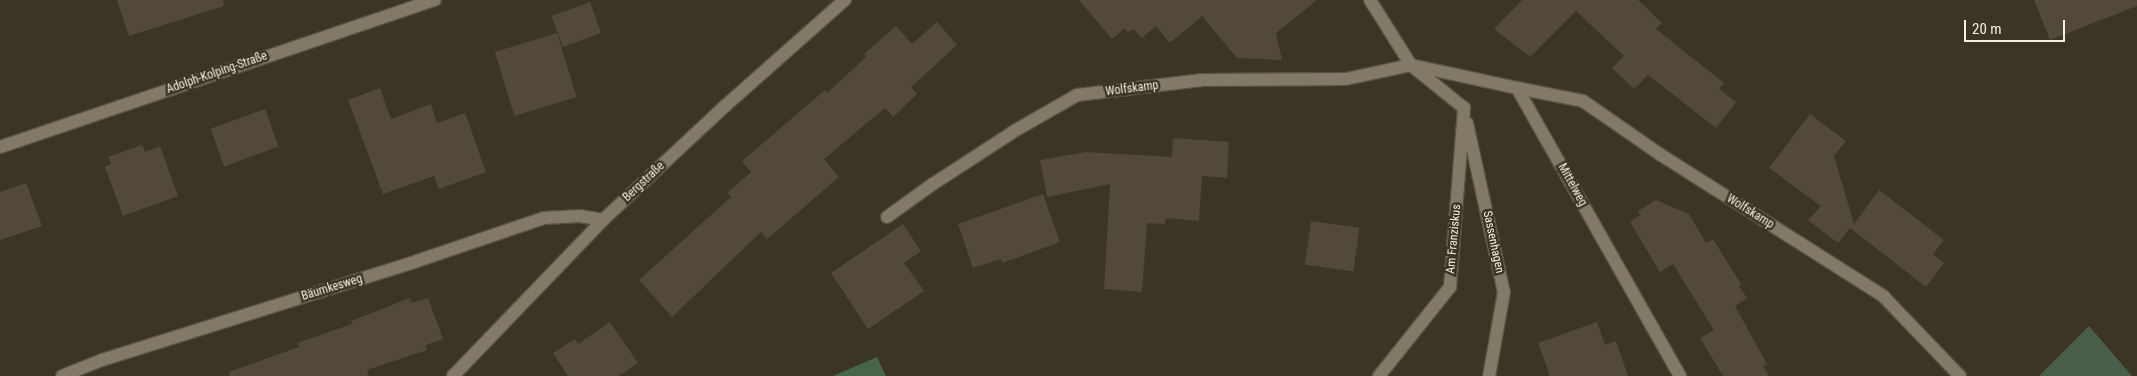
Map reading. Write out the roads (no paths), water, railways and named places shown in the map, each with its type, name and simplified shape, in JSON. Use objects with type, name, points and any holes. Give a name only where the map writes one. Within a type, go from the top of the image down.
[{"type":"street","name":"Adolph-Kolping-Straße","points":[[0,147],[435,0]]},
{"type":"street","name":"Bergstraße","points":[[453,376],[603,220],[725,106],[846,0]]},
{"type":"street","points":[[1370,0],[1411,65],[1464,108]]},
{"type":"street","points":[[1411,65],[1517,88]]},
{"type":"street","name":"Wolfskamp","points":[[887,218],[1008,136],[1077,95],[1202,80],[1346,79],[1411,65]]},
{"type":"street","name":"Wolfskamp","points":[[1517,88],[1583,100],[1661,155],[1883,296],[1960,376]]},
{"type":"street","name":"Mittelweg","points":[[1517,88],[1680,376]]},
{"type":"street","name":"Am Franziskus","points":[[1379,376],[1450,287],[1464,108]]},
{"type":"street","name":"Sassenhagen","points":[[1464,108],[1504,292],[1489,376]]},
{"type":"street","name":"Bäumkesweg","points":[[62,376],[102,360],[417,261],[544,218],[580,216],[603,220]]}]
